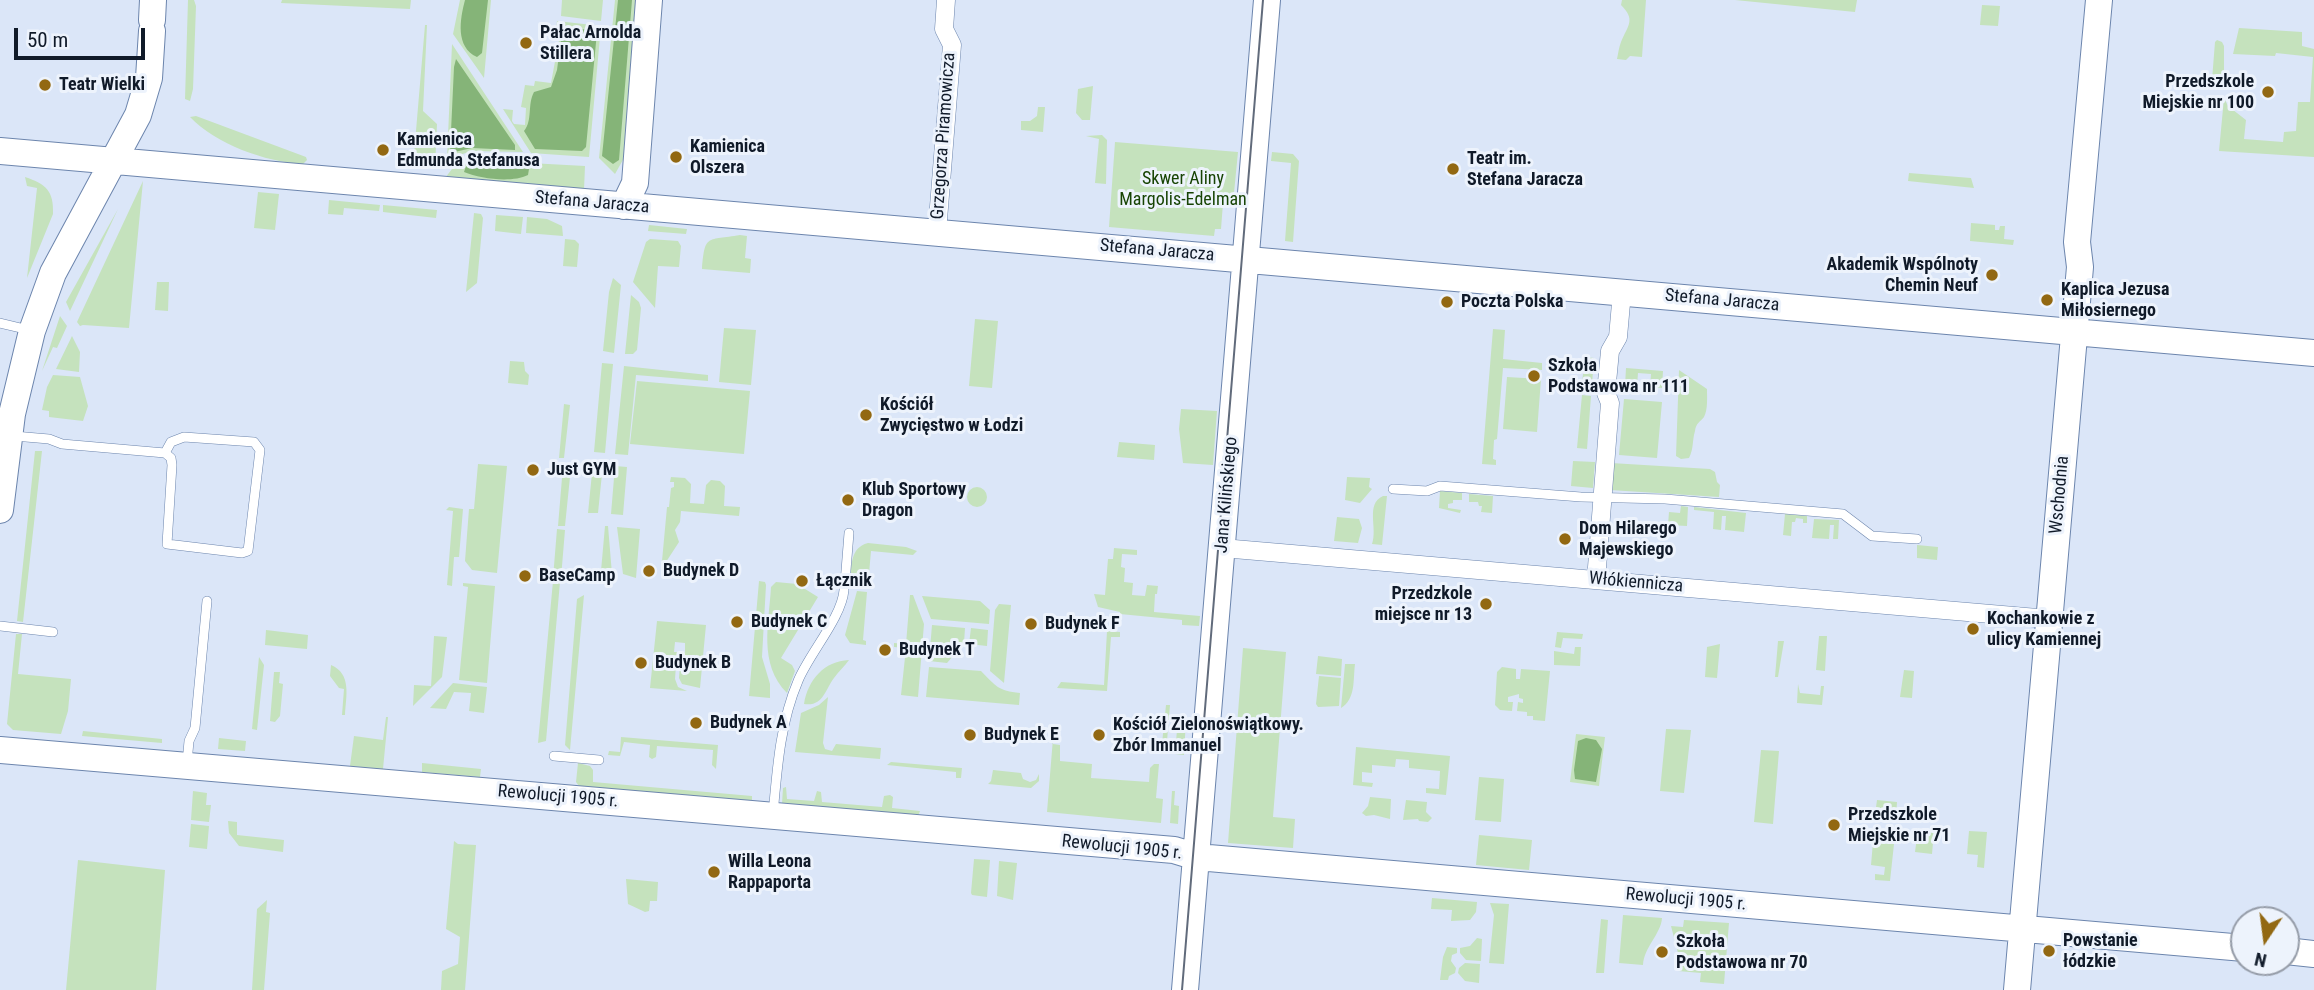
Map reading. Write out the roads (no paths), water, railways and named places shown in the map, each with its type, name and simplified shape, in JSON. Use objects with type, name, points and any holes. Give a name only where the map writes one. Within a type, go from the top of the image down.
[{"type":"street","points":[[624,205],[635,183],[649,0]]},
{"type":"street","name":"Grzegorza Piramowicza","points":[[937,232],[952,45],[944,29],[946,0]]},
{"type":"street","name":"Jana Kilińskiego","points":[[1185,990],[1267,0]]},
{"type":"street","name":"Wschodnia","points":[[2017,990],[2075,332],[2080,267],[2077,242],[2099,0]]},
{"type":"street","points":[[0,510],[8,436],[32,331],[53,273],[143,102],[149,78],[152,17]]},
{"type":"street","name":"Stefana Jaracza","points":[[0,151],[2314,353]]},
{"type":"street","points":[[1596,580],[1610,403],[1606,393],[1610,351],[1618,337],[1622,292]]},
{"type":"street","name":"Włókiennicza","points":[[1222,548],[2049,619]]},
{"type":"street","name":"Rewolucji 1905 r.","points":[[0,750],[1174,850],[1196,857],[2230,947]]},
{"type":"lane","points":[[0,323],[32,331]]},
{"type":"lane","points":[[8,436],[49,439],[62,444],[165,453],[171,458],[172,465],[167,544],[242,553],[248,551],[260,450],[258,446],[254,442],[184,437],[171,442],[165,453]]},
{"type":"lane","points":[[1394,489],[1427,491],[1440,486],[1581,497],[1665,499],[1843,514],[1867,534],[1917,539]]},
{"type":"lane","points":[[773,816],[776,774],[789,705],[805,666],[842,603],[849,533]]},
{"type":"lane","points":[[187,765],[189,741],[195,728],[207,601]]},
{"type":"lane","points":[[0,626],[53,632]]},
{"type":"lane","points":[[554,756],[599,760]]},
{"type":"tram line","points":[[1182,990],[1263,0]]},
{"type":"place","name":"Pałac Arnolda Stillera","points":[[526,43]]},
{"type":"place","name":"Teatr Wielki","points":[[45,85]]},
{"type":"place","name":"Przedszkole Miejskie nr 100","points":[[2268,92]]},
{"type":"place","name":"Kamienica Edmunda Stefanusa","points":[[383,150]]},
{"type":"place","name":"Kamienica Olszera","points":[[676,157]]},
{"type":"place","name":"Teatr im. Stefana Jaracza","points":[[1453,169]]},
{"type":"place","name":"Akademik Wspólnoty Chemin Neuf","points":[[1992,275]]},
{"type":"place","name":"Kaplica Jezusa Miłosiernego","points":[[2047,300]]},
{"type":"place","name":"Poczta Polska","points":[[1447,302]]},
{"type":"place","name":"Szkoła Podstawowa nr 111","points":[[1534,376]]},
{"type":"place","name":"Kościół Zwycięstwo w Łodzi","points":[[866,415]]},
{"type":"place","name":"Just GYM","points":[[533,470]]},
{"type":"place","name":"Klub Sportowy Dragon","points":[[848,500]]},
{"type":"place","name":"Dom Hilarego Majewskiego","points":[[1565,539]]},
{"type":"place","name":"Budynek D","points":[[649,571]]},
{"type":"place","name":"BaseCamp","points":[[525,576]]},
{"type":"place","name":"Łącznik","points":[[802,581]]},
{"type":"place","name":"Przedzkole miejsce nr 13","points":[[1486,604]]},
{"type":"place","name":"Budynek C","points":[[737,622]]},
{"type":"place","name":"Budynek F","points":[[1031,624]]},
{"type":"place","name":"Kochankowie z ulicy Kamiennej","points":[[1973,629]]},
{"type":"place","name":"Budynek T","points":[[885,650]]},
{"type":"place","name":"Budynek B","points":[[641,663]]},
{"type":"place","name":"Budynek A","points":[[696,723]]},
{"type":"place","name":"Budynek E","points":[[970,735]]},
{"type":"place","name":"Kościół Zielonoświątkowy. Zbór Immanuel","points":[[1099,735]]},
{"type":"place","name":"Przedszkole Miejskie nr 71","points":[[1834,825]]},
{"type":"place","name":"Willa Leona Rappaporta","points":[[714,872]]},
{"type":"place","name":"Powstanie łódzkie","points":[[2049,951]]},
{"type":"place","name":"Szkoła Podstawowa nr 70","points":[[1662,952]]},
{"type":"park label","name":"Skwer Aliny Margolis-Edelman","points":[[1183,189]]}]
